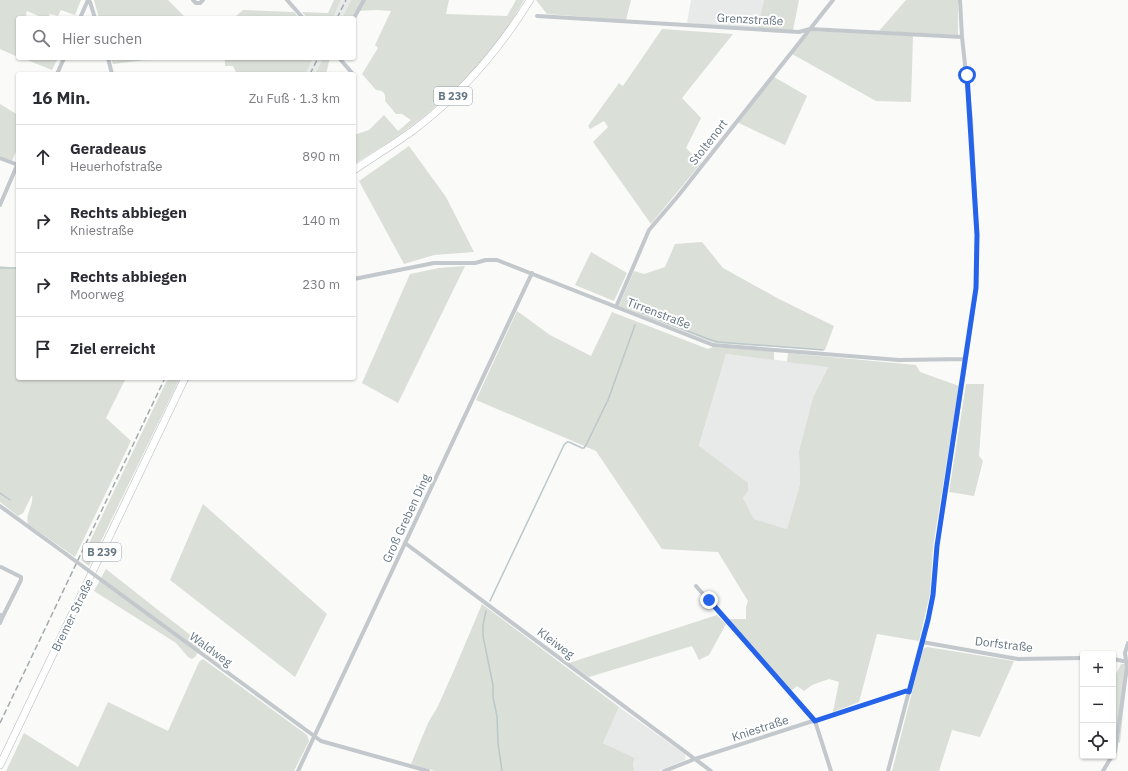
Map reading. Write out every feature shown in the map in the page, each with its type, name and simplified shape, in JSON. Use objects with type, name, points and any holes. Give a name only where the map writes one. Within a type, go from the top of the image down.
[{"type":"main road","name":"B 239","points":[[356,169],[415,129],[465,85],[487,61],[510,32],[530,0]]},
{"type":"main road","name":"Bremer Straße","points":[[0,765],[184,380]]},
{"type":"street","points":[[81,16],[88,0]]},
{"type":"street","points":[[88,0],[94,16]]},
{"type":"street","points":[[193,0],[196,3],[200,3],[203,0]]},
{"type":"street","points":[[286,0],[301,16]]},
{"type":"street","points":[[355,16],[364,0]]},
{"type":"street","name":"Stoltenort","points":[[616,307],[649,230],[678,196],[833,0]]},
{"type":"street","points":[[888,771],[933,595],[937,546],[976,288],[977,235],[971,119],[962,37],[960,0]]},
{"type":"street","name":"Grenzstraße","points":[[537,16],[799,32],[810,29],[962,37]]},
{"type":"street","points":[[58,72],[63,60]]},
{"type":"street","points":[[108,60],[112,72]]},
{"type":"street","points":[[341,60],[352,72]]},
{"type":"street","points":[[0,158],[16,163]]},
{"type":"street","points":[[0,205],[16,169]]},
{"type":"street","name":"Tirrenstraße","points":[[356,279],[434,263],[475,263],[492,259],[532,273],[713,345],[899,360],[966,359]]},
{"type":"street","name":"Groß Greben Ding","points":[[298,771],[532,273]]},
{"type":"street","name":"Waldweg","points":[[0,506],[321,741],[428,771]]},
{"type":"street","name":"Kleiweg","points":[[405,544],[711,771]]},
{"type":"street","points":[[0,623],[2,615],[21,580],[21,577],[1,567]]},
{"type":"street","points":[[696,586],[815,721],[831,771]]},
{"type":"street","name":"Dorfstraße","points":[[922,642],[1018,659],[1080,658]]},
{"type":"street","points":[[1116,745],[1127,667],[1128,643]]},
{"type":"street","points":[[1116,660],[1127,662]]},
{"type":"street","name":"Kniestraße","points":[[664,771],[695,759],[906,691],[909,692]]},
{"type":"street","points":[[1103,771],[1111,759]]},
{"type":"shaded area","points":[[0,0],[81,0],[75,15],[61,10],[58,16],[50,14],[49,16],[38,16],[27,11],[27,16],[16,16],[16,56],[0,49]]},
{"type":"shaded area","points":[[94,0],[168,0],[184,16],[98,16]]},
{"type":"shaded area","points":[[334,0],[341,0],[334,16],[305,16],[302,12],[328,13]]},
{"type":"shaded area","points":[[341,0],[351,0],[343,16],[334,16]]},
{"type":"shaded area","points":[[351,0],[449,0],[446,14],[507,16],[516,0],[524,0],[497,42],[458,86],[413,125],[356,163],[356,134],[369,130],[384,115],[398,131],[411,120],[402,114],[396,114],[385,101],[384,93],[376,90],[362,74],[378,48],[375,45],[391,11],[356,11],[353,16],[343,16]]},
{"type":"shaded area","points":[[536,0],[631,0],[626,20],[547,14]]},
{"type":"shaded area","points":[[691,0],[764,0],[757,29],[687,23]]},
{"type":"shaded area","points":[[764,0],[799,0],[793,30],[757,29]]},
{"type":"shaded area","points":[[906,0],[958,0],[958,35],[879,31]]},
{"type":"shaded area","points":[[243,10],[294,12],[297,16],[236,16]]},
{"type":"shaded area","points":[[662,29],[733,34],[682,98],[701,118],[686,148],[701,163],[651,224],[593,142],[608,127],[604,121],[590,129],[588,126],[619,83],[623,86]]},
{"type":"shaded area","points":[[811,31],[913,36],[911,102],[876,101],[792,54]]},
{"type":"shaded area","points":[[27,60],[57,60],[52,70]]},
{"type":"shaded area","points":[[112,60],[146,60],[113,64]]},
{"type":"shaded area","points":[[225,60],[312,60],[307,72],[236,72],[233,66],[225,66]]},
{"type":"shaded area","points":[[312,60],[322,60],[316,72],[307,72]]},
{"type":"shaded area","points":[[322,60],[330,60],[326,72],[316,72]]},
{"type":"shaded area","points":[[774,77],[807,96],[785,145],[737,122]]},
{"type":"shaded area","points":[[0,104],[16,114],[16,152],[12,161],[0,156]]},
{"type":"shaded area","points":[[409,146],[446,197],[474,252],[434,255],[404,264],[359,181]]},
{"type":"shaded area","points":[[702,242],[723,268],[779,299],[834,326],[825,350],[714,343],[619,306],[634,271],[644,274],[665,267],[675,244]]},
{"type":"shaded area","points":[[591,252],[627,273],[614,301],[575,285]]},
{"type":"shaded area","points":[[0,266],[16,268],[16,380],[125,380],[106,418],[131,441],[75,557],[28,524],[27,520],[32,502],[32,495],[23,513],[18,516],[0,502]]},
{"type":"shaded area","points":[[465,266],[398,403],[362,383],[410,274],[439,268]]},
{"type":"shaded area","points":[[517,311],[550,335],[591,356],[612,312],[708,349],[713,347],[774,351],[774,360],[726,354],[699,446],[748,483],[748,491],[743,498],[754,519],[787,529],[800,484],[799,451],[813,397],[828,367],[787,362],[788,353],[916,365],[920,372],[959,386],[933,547],[930,594],[919,641],[877,634],[859,702],[833,712],[839,682],[829,679],[812,685],[804,691],[797,686],[791,691],[728,619],[746,619],[746,607],[748,601],[718,552],[662,549],[596,451],[476,400]]},
{"type":"shaded area","points":[[726,354],[828,366],[813,397],[799,451],[800,484],[787,529],[754,519],[743,498],[748,491],[699,447]]},
{"type":"shaded area","points":[[167,380],[179,380],[89,566],[81,560]]},
{"type":"shaded area","points":[[966,384],[984,384],[979,456],[983,461],[974,496],[949,492]]},
{"type":"shaded area","points":[[203,504],[327,614],[295,677],[170,580]]},
{"type":"shaded area","points":[[106,569],[201,643],[202,646],[195,657],[192,659],[188,657],[176,643],[94,591]]},
{"type":"shaded area","points":[[482,604],[619,707],[603,743],[635,758],[633,763],[634,771],[435,771],[411,764],[428,723],[438,706],[455,668]]},
{"type":"shaded area","points":[[717,615],[726,624],[709,655],[699,660],[692,646],[589,677],[569,663]]},
{"type":"shaded area","points":[[927,647],[1014,661],[980,737],[952,730],[939,771],[892,771],[923,649]]},
{"type":"shaded area","points":[[203,659],[307,735],[309,741],[294,771],[6,771],[24,733],[78,767],[108,702],[168,731],[199,662]]},
{"type":"shaded area","points":[[1121,664],[1128,664],[1120,743],[1116,742],[1116,674]]},
{"type":"shaded area","points":[[619,707],[683,753],[686,756],[685,760],[658,771],[634,771],[633,763],[635,758],[603,743]]},
{"type":"waterway","points":[[0,268],[16,268]]},
{"type":"waterway","points":[[640,312],[718,342],[823,350]]},
{"type":"waterway","points":[[490,601],[564,445],[567,442],[582,448],[586,445],[608,400],[635,325]]},
{"type":"waterway","points":[[0,493],[10,500]]},
{"type":"waterway","points":[[486,611],[483,625],[483,636],[493,685],[493,697],[497,716],[498,743],[502,771]]},
{"type":"railway","points":[[338,16],[346,0]]},
{"type":"railway","points":[[311,72],[317,60]]},
{"type":"railway","points":[[0,723],[164,380]]},
{"type":"route","points":[[709,600],[815,721],[906,691],[909,692],[933,595],[937,546],[976,288],[977,235],[971,119],[967,75]]}]
